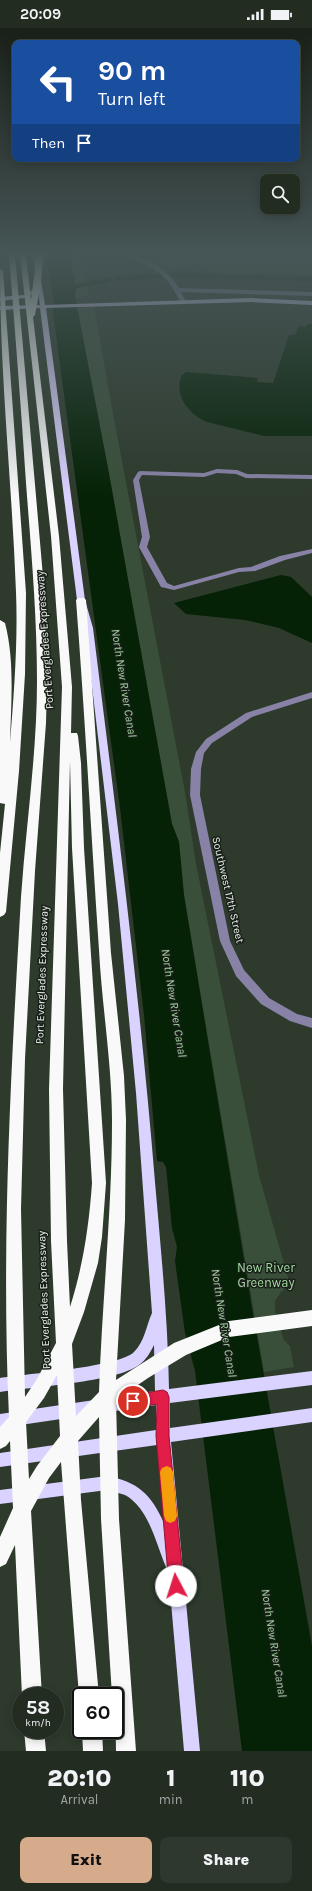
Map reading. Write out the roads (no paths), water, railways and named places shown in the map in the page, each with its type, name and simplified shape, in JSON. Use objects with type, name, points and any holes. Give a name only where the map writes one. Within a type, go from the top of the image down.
[{"type":"highway","name":"Port Everglades Expressway","points":[[0,912],[14,771],[20,674],[21,593],[3,335]]},
{"type":"highway","points":[[18,335],[38,588],[42,682],[41,723],[29,870],[18,1059],[14,1209],[15,1369],[32,1687]]},
{"type":"highway","name":"Port Everglades Expressway","points":[[32,335],[56,543],[67,687],[56,1089],[59,1241],[72,1500],[88,1687]]},
{"type":"highway","points":[[81,600],[105,953],[117,1076],[119,1120],[117,1220],[109,1341],[107,1423],[110,1519],[126,1751]]},
{"type":"highway","points":[[0,623],[4,638],[6,698],[5,861]]},
{"type":"highway","points":[[0,1440],[42,1386],[66,1341],[83,1293],[94,1247],[98,1212],[98,1183],[78,848],[76,763],[67,687]]},
{"type":"highway","points":[[0,1558],[18,1517],[43,1472],[78,1427],[105,1398],[142,1372],[180,1349],[229,1329],[312,1318]]},
{"type":"highway","points":[[35,1739],[36,1751]]},
{"type":"highway","points":[[93,1739],[94,1751]]},
{"type":"main road","points":[[47,335],[81,600],[89,628],[123,904],[142,1093],[159,1312],[163,1397],[163,1436],[192,1751]]},
{"type":"main road","points":[[0,1384],[97,1371],[133,1362],[143,1352],[151,1340],[159,1312]]},
{"type":"main road","points":[[0,1422],[163,1397],[312,1378]]},
{"type":"main road","points":[[0,1460],[312,1415]]},
{"type":"main road","points":[[0,1497],[107,1483],[133,1491],[143,1501],[151,1515],[175,1571]]},
{"type":"street","points":[[312,476],[302,478],[246,476],[237,472],[217,471],[204,475],[140,473],[136,480],[146,537],[143,547],[164,585],[174,588],[239,570],[252,569],[283,558],[312,551]]},
{"type":"street","name":"Southwest 17th Street","points":[[312,695],[249,715],[233,724],[204,747],[200,752],[196,769],[195,795],[225,941],[240,973],[265,1001],[294,1018],[312,1023]]},
{"type":"water","name":"North New River Canal","points":[[56,335],[83,335],[172,824],[179,842],[184,895],[252,1308],[312,1646],[312,1751],[242,1751],[195,1371],[191,1351],[185,1333],[175,1261],[177,1247],[172,1228],[166,1167],[163,1162],[157,1161],[144,1015],[120,808]]},
{"type":"water","points":[[289,335],[312,335],[312,436],[264,436],[207,422],[200,419],[189,409],[181,397],[180,390],[182,375],[186,372],[258,378],[257,382],[273,383]]},
{"type":"water","points":[[281,575],[291,577],[312,597],[312,643],[279,628],[245,620],[186,614],[174,603]]},
{"type":"park label","name":"New River Greenway","points":[[266,1274]]}]
